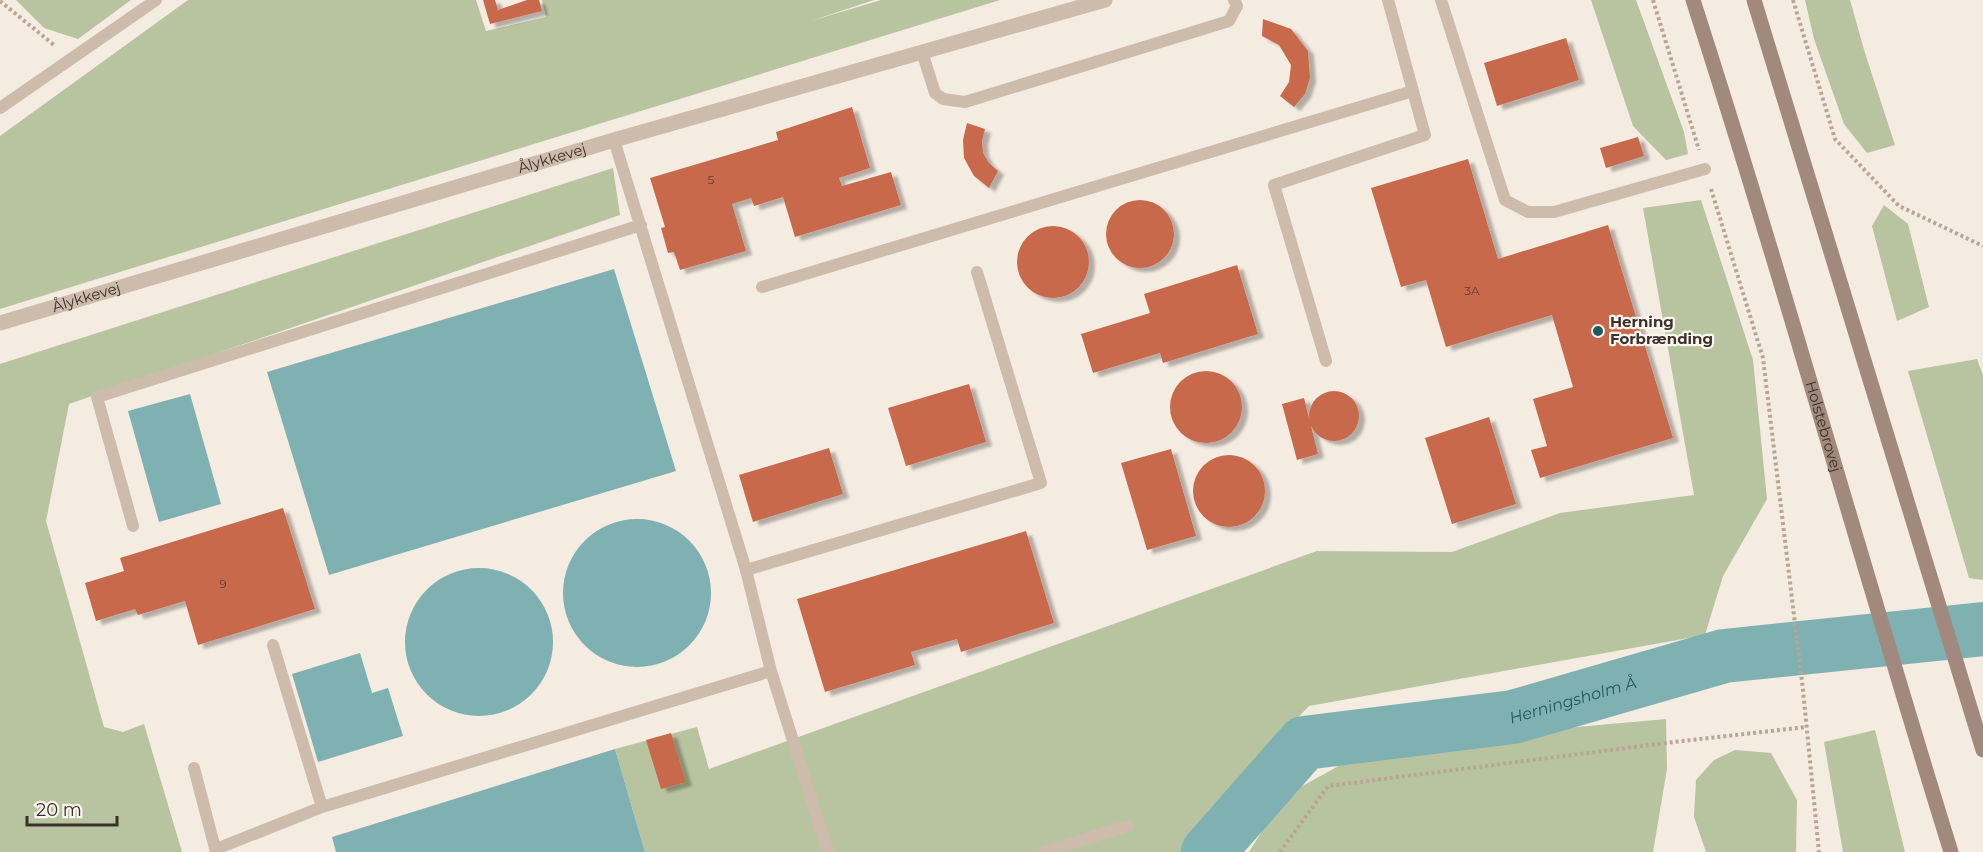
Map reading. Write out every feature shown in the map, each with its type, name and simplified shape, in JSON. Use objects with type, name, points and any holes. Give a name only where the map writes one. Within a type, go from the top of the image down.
[{"type":"main road","name":"Holstebrovej","points":[[1693,0],[1740,145],[1951,852]]},
{"type":"main road","points":[[1754,0],[1983,750]]},
{"type":"street","name":"Ålykkevej","points":[[0,323],[614,140],[1105,0]]},
{"type":"lane","points":[[0,108],[156,0]]},
{"type":"lane","points":[[922,52],[935,93],[943,99],[965,102],[1229,21],[1237,6],[1234,0]]},
{"type":"lane","points":[[1326,361],[1274,185],[1425,135],[1388,0]]},
{"type":"lane","points":[[1441,0],[1504,200],[1528,212],[1554,212],[1705,169]]},
{"type":"lane","points":[[762,287],[1413,91]]},
{"type":"lane","points":[[614,140],[746,570],[771,671],[828,852]]},
{"type":"lane","points":[[133,526],[97,397],[640,225]]},
{"type":"lane","points":[[746,570],[1041,483],[976,272]]},
{"type":"lane","points":[[273,645],[322,807]]},
{"type":"lane","points":[[194,768],[216,850],[322,807],[771,671]]},
{"type":"lane","points":[[1043,852],[1128,826]]},
{"type":"path","points":[[1653,0],[1762,358],[1803,690],[1819,852]]},
{"type":"path","points":[[1793,0],[1835,139],[1899,206],[1983,246]]},
{"type":"path","points":[[0,1],[71,59]]},
{"type":"path","points":[[1280,852],[1328,786],[1806,727]]},
{"type":"green space","points":[[16,0],[131,0],[78,39],[44,28]]},
{"type":"green space","points":[[188,0],[476,0],[486,31],[546,17],[542,0],[874,0],[811,21],[881,0],[1000,0],[0,309],[0,136]]},
{"type":"green space","points":[[1591,0],[1636,0],[1684,132],[1688,154],[1666,160],[1633,126]]},
{"type":"green space","points":[[1805,0],[1850,0],[1895,145],[1867,153],[1844,124],[1814,39]]},
{"type":"green space","points":[[613,168],[620,215],[69,404],[46,521],[104,727],[123,732],[144,724],[182,852],[0,852],[0,364]]},
{"type":"green space","points":[[1701,200],[1753,360],[1767,499],[1723,576],[1705,635],[1309,706],[1208,811],[1185,852],[645,852],[615,749],[697,727],[709,769],[1317,551],[1452,552],[1560,513],[1694,495],[1643,208]]},
{"type":"green space","points":[[1884,205],[1908,224],[1929,307],[1897,321],[1872,226]]},
{"type":"green space","points":[[1977,359],[1983,375],[1983,580],[1969,578],[1908,371]]},
{"type":"green space","points":[[1666,719],[1667,769],[1653,852],[1249,852],[1284,796],[1377,745]]},
{"type":"green space","points":[[1875,730],[1905,852],[1843,852],[1824,742]]},
{"type":"green space","points":[[1735,750],[1771,753],[1797,800],[1796,852],[1706,852],[1694,817],[1696,780],[1714,760]]},
{"type":"water","points":[[614,269],[676,471],[329,575],[267,372]]},
{"type":"water","points":[[190,394],[221,504],[159,522],[128,411]]},
{"type":"water","points":[[637,519],[665,525],[689,541],[705,565],[711,593],[705,621],[689,645],[665,661],[637,667],[609,661],[585,645],[569,621],[563,593],[569,565],[585,541],[609,525]]},
{"type":"water","points":[[479,568],[507,573],[532,589],[548,614],[553,642],[548,670],[532,695],[507,711],[479,716],[451,711],[426,695],[410,670],[405,642],[410,614],[426,589],[451,573]]},
{"type":"water","points":[[360,653],[372,693],[388,688],[403,736],[318,762],[292,674]]},
{"type":"water","points":[[615,749],[645,852],[336,852],[332,837]]},
{"type":"building","points":[[483,0],[495,0],[498,10],[527,0],[539,0],[542,11],[490,24]]},
{"type":"building","points":[[1263,19],[1291,29],[1308,51],[1310,78],[1305,94],[1294,107],[1280,96],[1289,82],[1291,65],[1279,45],[1262,36]]},
{"type":"building","points":[[1566,38],[1579,80],[1497,106],[1484,63]]},
{"type":"building","points":[[852,107],[870,168],[839,178],[842,186],[891,172],[901,205],[795,237],[783,197],[754,206],[751,198],[732,204],[746,251],[680,270],[674,252],[668,253],[661,228],[665,227],[650,178],[778,140],[776,132]]},
{"type":"building","points":[[967,123],[985,129],[982,141],[983,153],[998,171],[989,188],[974,176],[964,158],[963,140]]},
{"type":"building","points":[[1638,137],[1644,156],[1606,168],[1600,148]]},
{"type":"building","name":"Herning Forbrænding","points":[[1468,159],[1498,259],[1608,225],[1673,438],[1540,478],[1531,450],[1547,446],[1533,399],[1573,387],[1552,315],[1446,347],[1426,280],[1401,287],[1371,188]]},
{"type":"building","points":[[1133,200],[1147,200],[1159,205],[1169,215],[1174,234],[1169,253],[1159,263],[1147,268],[1133,268],[1121,263],[1111,253],[1106,241],[1106,227],[1111,215],[1121,205]]},
{"type":"building","points":[[1060,226],[1079,236],[1087,248],[1089,262],[1087,276],[1079,288],[1067,296],[1046,298],[1027,288],[1019,276],[1017,255],[1027,236],[1039,228]]},
{"type":"building","points":[[1237,265],[1258,334],[1163,363],[1160,353],[1093,373],[1081,334],[1150,313],[1144,294]]},
{"type":"building","points":[[1206,371],[1226,377],[1236,387],[1242,407],[1236,427],[1226,437],[1206,443],[1186,437],[1176,427],[1170,407],[1176,387],[1186,377]]},
{"type":"building","points":[[969,384],[986,442],[906,466],[888,408]]},
{"type":"building","points":[[1334,391],[1343,393],[1354,402],[1359,416],[1357,425],[1348,436],[1334,441],[1325,439],[1314,430],[1309,416],[1311,407],[1320,396]]},
{"type":"building","points":[[1304,398],[1318,454],[1297,460],[1282,404]]},
{"type":"building","points":[[1489,417],[1516,504],[1452,524],[1425,438]]},
{"type":"building","points":[[829,448],[843,494],[753,522],[739,475]]},
{"type":"building","points":[[1171,449],[1196,536],[1147,550],[1121,463]]},
{"type":"building","points":[[1229,455],[1249,461],[1259,471],[1265,491],[1259,511],[1249,521],[1229,527],[1209,521],[1199,511],[1193,491],[1199,471],[1209,461]]},
{"type":"building","points":[[283,508],[315,609],[198,645],[185,601],[138,615],[135,609],[96,621],[85,583],[124,571],[120,558]]},
{"type":"building","points":[[1026,531],[1054,623],[961,652],[957,639],[911,652],[915,665],[825,692],[797,599]]},
{"type":"building","points":[[671,733],[686,782],[661,789],[646,740]]},
{"type":"waterway","name":"Herningsholm Å","points":[[1208,852],[1304,743],[1513,717],[1724,656],[1983,629]]},
{"type":"place","name":"Herning Forbrænding","points":[[1598,331]]}]
